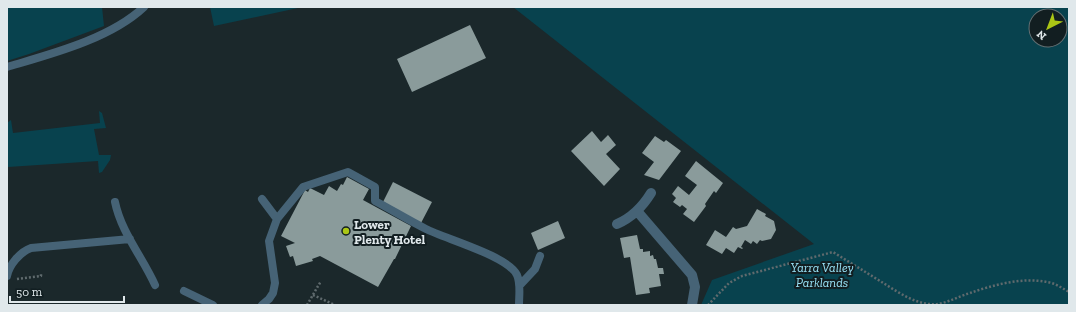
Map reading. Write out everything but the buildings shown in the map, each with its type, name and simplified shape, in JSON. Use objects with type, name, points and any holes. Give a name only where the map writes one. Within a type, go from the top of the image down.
[{"type":"street","points":[[617,224],[626,220],[637,211],[651,193]]},
{"type":"street","points":[[637,211],[692,275],[695,287],[692,305]]},
{"type":"lane","points":[[7,67],[74,47],[118,26],[135,16],[144,7]]},
{"type":"lane","points":[[262,305],[273,293],[276,283],[269,241],[277,219],[303,187],[348,172],[375,187],[375,201],[426,229],[498,258],[509,265],[517,274],[520,285],[519,305]]},
{"type":"lane","points":[[262,199],[277,219]]},
{"type":"lane","points":[[115,202],[116,210],[155,285]]},
{"type":"lane","points":[[9,274],[19,255],[25,250],[31,248],[130,239]]},
{"type":"lane","points":[[520,285],[535,269],[540,256]]},
{"type":"lane","points":[[184,291],[213,305]]},
{"type":"path","points":[[708,305],[729,283],[742,276],[833,252],[899,292],[915,300],[930,304],[947,302],[970,293],[1004,284],[1023,281],[1048,282],[1069,292]]},
{"type":"path","points":[[9,274],[41,276],[41,273]]},
{"type":"path","points":[[307,305],[321,281]]},
{"type":"path","points":[[313,295],[335,305]]},
{"type":"green space","points":[[7,7],[102,7],[104,26],[7,61]]},
{"type":"green space","points":[[210,7],[298,7],[298,8],[214,26]]},
{"type":"green space","name":"Yarra Valley Parklands","points":[[513,7],[1069,7],[1069,305],[701,305],[712,280],[814,244]]},
{"type":"green space","points":[[99,111],[102,113],[106,128],[94,129],[99,155],[111,155],[110,160],[102,172],[99,173],[98,161],[8,167],[7,123],[11,120],[13,133],[100,123]]},
{"type":"place","name":"Lower Plenty Hotel","points":[[346,231]]}]
